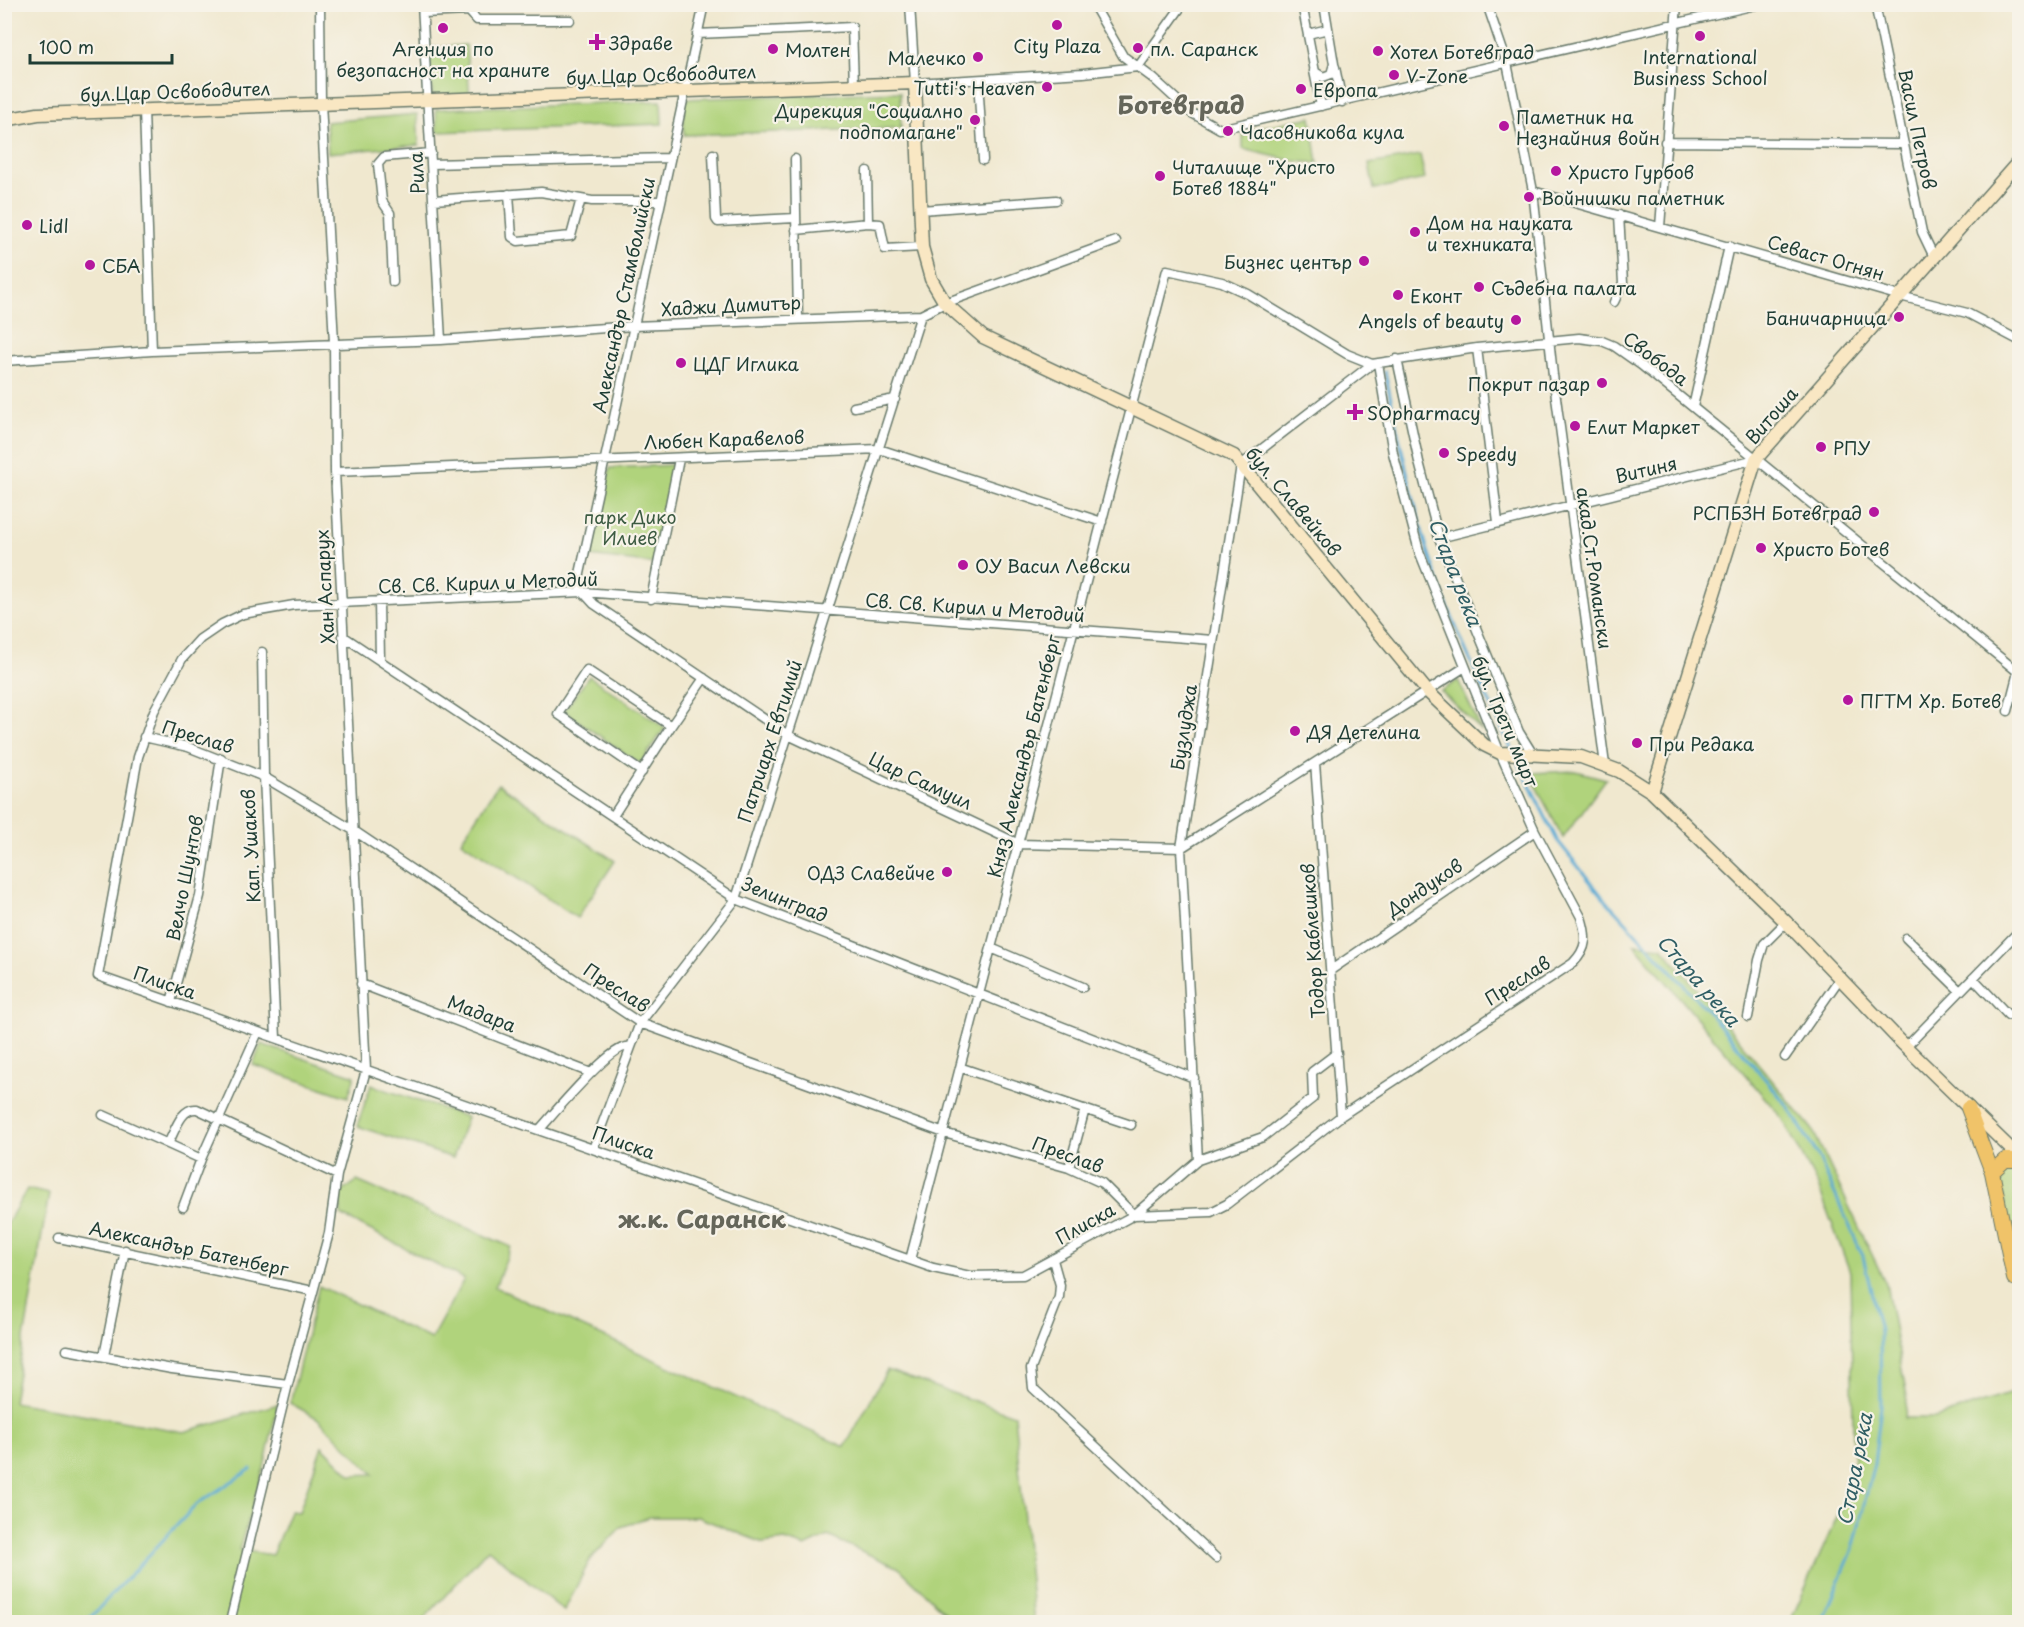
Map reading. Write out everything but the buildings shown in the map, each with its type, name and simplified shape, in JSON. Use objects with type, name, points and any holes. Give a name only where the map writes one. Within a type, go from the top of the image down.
[{"type":"main road","points":[[1968,1108],[1992,1172],[2014,1278],[2019,1280]]},
{"type":"main road","points":[[1992,1172],[2005,1160],[2019,1159]]},
{"type":"street","name":"Хан Аспарух","points":[[230,1623],[288,1384],[332,1219],[337,1175],[366,1070],[335,472],[334,342],[321,103],[320,4]]},
{"type":"street","name":"Александър Стамболийски","points":[[583,592],[578,583],[683,91],[704,4]]},
{"type":"street","points":[[796,230],[868,223],[880,224],[885,249],[922,247],[910,4]]},
{"type":"street","points":[[1093,4],[1123,56],[1190,112],[1220,129],[1760,4]]},
{"type":"street","points":[[1138,67],[1184,4]]},
{"type":"street","points":[[1302,4],[1321,106]]},
{"type":"street","points":[[1324,4],[1342,102]]},
{"type":"street","name":"акад.Ст.Романски","points":[[1487,4],[1507,63],[1533,191],[1553,375],[1605,765]]},
{"type":"street","points":[[1660,227],[1677,4]]},
{"type":"street","name":"Васил Петров","points":[[1875,4],[1922,232],[1934,257]]},
{"type":"street","points":[[423,9],[470,11],[477,20],[570,20]]},
{"type":"street","name":"Рила","points":[[423,9],[441,340]]},
{"type":"street","points":[[698,34],[852,27],[854,85]]},
{"type":"street","points":[[1308,34],[1328,29]]},
{"type":"street","points":[[1314,68],[1320,76],[1329,76],[1334,64]]},
{"type":"street","name":"бул.Цар Освободител","points":[[4,120],[38,114],[915,83],[1138,67]]},
{"type":"street","points":[[978,80],[983,160]]},
{"type":"street","points":[[144,110],[152,351]]},
{"type":"street","points":[[1665,142],[1904,144]]},
{"type":"street","points":[[393,282],[390,213],[382,201],[378,164],[384,157],[431,153]]},
{"type":"street","points":[[713,154],[718,222],[796,218]]},
{"type":"street","points":[[432,164],[669,158]]},
{"type":"street","points":[[795,159],[798,318]]},
{"type":"street","name":"Витоша","points":[[1652,792],[1756,459],[2019,160]]},
{"type":"street","points":[[867,171],[868,223]]},
{"type":"street","name":"Севаст Огнян","points":[[1533,191],[1967,313],[2019,340]]},
{"type":"street","points":[[434,200],[541,192],[581,199],[660,201]]},
{"type":"street","points":[[509,194],[512,237],[518,241],[571,236],[581,199]]},
{"type":"street","points":[[921,210],[1056,200]]},
{"type":"street","points":[[1614,302],[1623,283],[1619,215]]},
{"type":"street","name":"Хаджи Димитър","points":[[4,361],[334,342],[441,340],[633,326],[921,315],[945,303],[1116,241]]},
{"type":"street","points":[[1693,407],[1729,246]]},
{"type":"street","name":"бул. Славейков","points":[[922,247],[931,279],[945,303],[965,324],[983,337],[1223,448],[1241,465],[1428,691],[1484,745],[1504,754]]},
{"type":"street","name":"Княз Александър Батенберг","points":[[910,1260],[962,1068],[1072,631],[1167,270],[1222,282],[1248,294],[1347,354],[1375,363]]},
{"type":"street","name":"Патриарх Евтимий","points":[[593,1149],[629,1047],[640,1023],[736,899],[921,315]]},
{"type":"street","name":"Свобода","points":[[1375,363],[1477,348],[1591,338],[1614,346],[1693,407],[2019,672]]},
{"type":"street","points":[[1477,348],[1498,522]]},
{"type":"street","name":"бул. Трети март","points":[[1397,360],[1419,462],[1439,538],[1528,756]]},
{"type":"street","points":[[1241,465],[1375,363]]},
{"type":"street","name":"бул. Трети март","points":[[1375,363],[1393,453],[1416,541],[1465,667],[1535,831],[1581,917],[1586,932],[1586,944]]},
{"type":"street","points":[[854,407],[895,399]]},
{"type":"street","name":"Любен Каравелов","points":[[335,472],[879,449],[1102,522]]},
{"type":"street","points":[[651,599],[680,459]]},
{"type":"street","name":"Витиня","points":[[1439,538],[1756,459]]},
{"type":"street","name":"Бузлуджа","points":[[1198,1160],[1181,849],[1241,465]]},
{"type":"street","name":"Св. Св. Кирил и Методий","points":[[99,976],[144,737],[167,683],[182,659],[200,639],[222,624],[243,614],[266,608],[342,603],[583,592],[827,613],[1213,640]]},
{"type":"street","name":"Цар Самуил","points":[[583,592],[594,604],[788,735],[1018,844],[1181,849]]},
{"type":"street","points":[[379,601],[380,660]]},
{"type":"street","name":"Зелинград","points":[[343,636],[736,899],[1194,1078]]},
{"type":"street","name":"Кап. Ушаков","points":[[262,652],[264,777],[276,1038]]},
{"type":"street","points":[[1181,849],[1465,667]]},
{"type":"street","points":[[642,772],[558,714],[587,670],[670,726]]},
{"type":"street","points":[[2008,711],[2019,672]]},
{"type":"street","points":[[613,816],[670,726],[704,678]]},
{"type":"street","name":"Преслав","points":[[144,737],[160,739],[221,758],[264,777],[353,830],[640,1023],[944,1133],[1069,1168],[1102,1183],[1134,1215],[1155,1216],[1211,1212],[1227,1204],[1341,1116],[1573,963],[1583,954],[1586,944]]},
{"type":"street","points":[[1504,754],[1581,757],[1605,765],[1652,792],[1786,922],[1906,1047],[2019,1159]]},
{"type":"street","name":"Велчо Шунтов","points":[[171,1002],[200,896],[221,758]]},
{"type":"street","name":"Тодор Каблешков","points":[[1315,763],[1341,1116]]},
{"type":"street","name":"Дондуков","points":[[1331,970],[1535,831]]},
{"type":"street","points":[[1748,1017],[1764,944],[1786,922]]},
{"type":"street","points":[[1906,1047],[2019,930]]},
{"type":"street","points":[[1906,938],[1960,991]]},
{"type":"street","points":[[991,948],[1083,987]]},
{"type":"street","name":"Плиска","points":[[99,976],[933,1268],[970,1276],[1023,1275],[1053,1260],[1134,1215],[1198,1160]]},
{"type":"street","points":[[1785,1057],[1840,978]]},
{"type":"street","points":[[1973,978],[2008,1015]]},
{"type":"street","name":"Мадара","points":[[361,984],[591,1073]]},
{"type":"street","points":[[183,1207],[201,1159],[258,1032]]},
{"type":"street","points":[[539,1130],[591,1073],[619,1048],[629,1047]]},
{"type":"street","points":[[1198,1160],[1263,1137],[1271,1131],[1313,1098],[1312,1072],[1337,1053]]},
{"type":"street","points":[[962,1068],[1131,1125]]},
{"type":"street","points":[[168,1144],[185,1111],[190,1108],[220,1119],[337,1175]]},
{"type":"street","points":[[1069,1168],[1085,1110]]},
{"type":"street","points":[[103,1115],[201,1159]]},
{"type":"street","name":"Александър Батенберг","points":[[59,1238],[313,1291]]},
{"type":"street","points":[[104,1356],[125,1250]]},
{"type":"street","points":[[1053,1260],[1060,1285],[1059,1297],[1031,1369],[1033,1388],[1216,1558]]},
{"type":"street","points":[[67,1350],[172,1369],[288,1384]]},
{"type":"green space","points":[[466,45],[470,101],[433,103],[429,48]]},
{"type":"green space","points":[[900,92],[901,128],[684,135],[683,99]]},
{"type":"green space","points":[[661,101],[662,124],[437,132],[436,109]]},
{"type":"green space","points":[[417,114],[419,145],[328,153],[326,122]]},
{"type":"green space","points":[[1311,117],[1318,163],[1293,161],[1243,149],[1243,131]]},
{"type":"green space","points":[[1420,155],[1425,179],[1374,189],[1369,164]]},
{"type":"green space","name":"парк Дико Илиев","points":[[674,465],[655,564],[590,556],[610,468]]},
{"type":"green space","points":[[589,676],[665,728],[640,764],[564,711]]},
{"type":"green space","points":[[1458,680],[1482,731],[1441,691]]},
{"type":"green space","points":[[1576,771],[1606,779],[1563,838],[1529,773]]},
{"type":"green space","points":[[498,784],[615,861],[577,918],[461,841]]},
{"type":"green space","points":[[1634,944],[1662,947],[1812,1129],[1886,1284],[1907,1397],[1905,1418],[1935,1418],[2012,1393],[2019,1393],[2019,1622],[1790,1622],[1854,1479],[1850,1272],[1818,1186],[1782,1118]]},
{"type":"green space","points":[[261,1044],[355,1076],[348,1097],[253,1065]]},
{"type":"green space","points":[[371,1085],[467,1117],[453,1158],[357,1126]]},
{"type":"green space","points":[[2012,1165],[2019,1173],[2019,1274],[1999,1172],[2001,1167]]},
{"type":"green space","points":[[357,1181],[511,1247],[495,1287],[845,1447],[887,1370],[1014,1415],[1034,1622],[955,1622],[899,1568],[828,1536],[805,1547],[785,1540],[763,1543],[698,1517],[650,1517],[621,1527],[590,1560],[564,1611],[488,1549],[421,1622],[5,1622],[4,1229],[27,1189],[49,1194],[13,1402],[184,1432],[278,1404],[264,1468],[239,1550],[272,1555],[290,1511],[299,1512],[322,1446],[351,1475],[374,1474],[317,1418],[290,1403],[319,1286],[431,1339],[464,1279],[341,1215],[340,1193]]},
{"type":"waterway","name":"Стара река","points":[[1385,372],[1403,456],[1432,565],[1464,646],[1512,750]]},
{"type":"waterway","name":"Стара река","points":[[1515,756],[1557,840],[1601,895],[1707,1010],[1787,1105],[1817,1154],[1863,1256],[1880,1331],[1881,1406],[1874,1464],[1853,1549],[1822,1622]]},
{"type":"waterway","points":[[86,1622],[197,1504],[251,1469]]},
{"type":"place","name":"City Plaza","points":[[1057,25]]},
{"type":"place","name":"Агенция по безопасност на храните","points":[[443,28]]},
{"type":"place","name":"International Business School","points":[[1700,36]]},
{"type":"place","name":"Здраве","points":[[597,42]]},
{"type":"place","name":"пл. Саранск","points":[[1138,48]]},
{"type":"place","name":"Молтен","points":[[773,49]]},
{"type":"place","name":"Хотел Ботевград","points":[[1378,51]]},
{"type":"place","name":"Малечко","points":[[978,57]]},
{"type":"place","name":"V-Zone","points":[[1394,75]]},
{"type":"place","name":"Tutti's Heaven","points":[[1047,87]]},
{"type":"place","name":"Европа","points":[[1301,89]]},
{"type":"place","name":"Дирекция \"Социално подпомагане\"","points":[[975,120]]},
{"type":"place","name":"Паметник на Незнайния войн","points":[[1504,126]]},
{"type":"place","name":"Часовникова кула","points":[[1228,131]]},
{"type":"place","name":"Христо Гурбов","points":[[1556,171]]},
{"type":"place","name":"Читалище \"Христо Ботев 1884\"","points":[[1160,176]]},
{"type":"place","name":"Войнишки паметник","points":[[1529,197]]},
{"type":"place","name":"Lidl","points":[[27,225]]},
{"type":"place","name":"Дом на науката и техниката","points":[[1415,232]]},
{"type":"place","name":"Бизнес център","points":[[1364,261]]},
{"type":"place","name":"СБА","points":[[90,265]]},
{"type":"place","name":"Съдебна палата","points":[[1479,287]]},
{"type":"place","name":"Еконт","points":[[1398,295]]},
{"type":"place","name":"Баничарница","points":[[1899,317]]},
{"type":"place","name":"Angels of beauty","points":[[1516,320]]},
{"type":"place","name":"ЦДГ Иглика","points":[[681,363]]},
{"type":"place","name":"Покрит пазар","points":[[1602,383]]},
{"type":"place","name":"SOpharmacy","points":[[1355,412]]},
{"type":"place","name":"Елит Маркет","points":[[1575,426]]},
{"type":"place","name":"РПУ","points":[[1821,447]]},
{"type":"place","name":"Speedy","points":[[1444,453]]},
{"type":"place","name":"РСПБЗН Ботевград","points":[[1874,512]]},
{"type":"place","name":"Христо Ботев","points":[[1761,548]]},
{"type":"place","name":"ОУ Васил Левски","points":[[963,565]]},
{"type":"place","name":"ПГТМ Хр. Ботев","points":[[1848,700]]},
{"type":"place","name":"ДЯ Детелина","points":[[1295,731]]},
{"type":"place","name":"При Редака","points":[[1637,743]]},
{"type":"place","name":"ОДЗ Славейче","points":[[947,872]]},
{"type":"district","name":"Ботевград","points":[[1181,104]]},
{"type":"district","name":"ж.к. Саранск","points":[[702,1218]]}]
